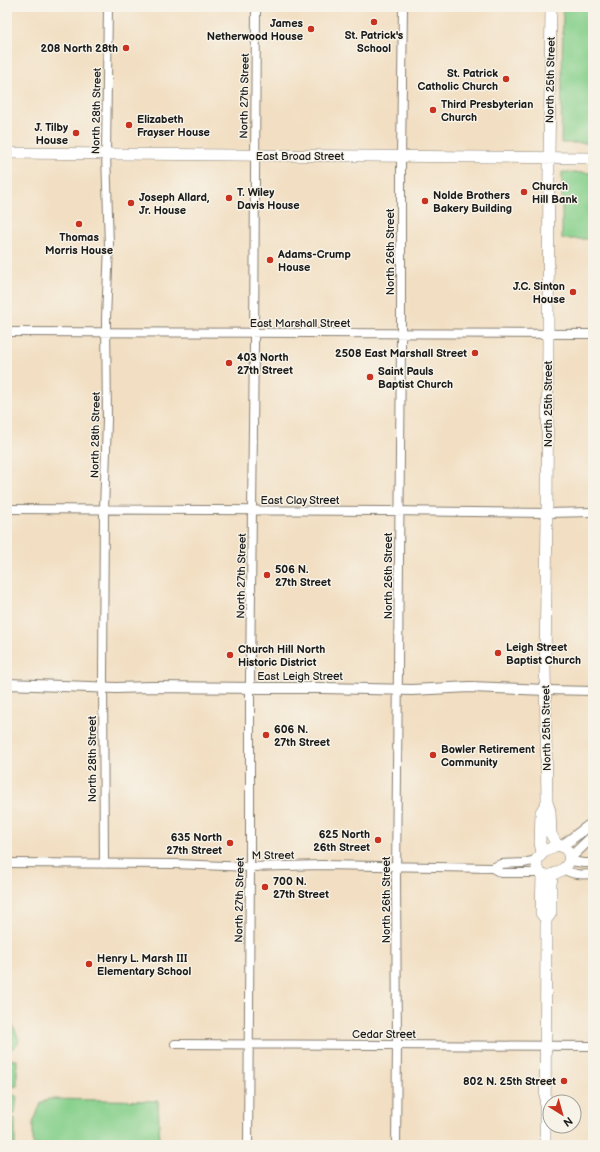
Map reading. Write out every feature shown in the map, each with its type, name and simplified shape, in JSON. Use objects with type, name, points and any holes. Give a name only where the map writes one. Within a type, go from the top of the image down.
[{"type":"main road","name":"North 25th Street","points":[[551,7],[546,690],[547,802],[550,811],[551,834],[560,846],[568,851],[564,865]]},
{"type":"main road","name":"East Broad Street","points":[[7,153],[593,158]]},
{"type":"main road","name":"North 25th Street","points":[[541,874],[537,869],[540,844],[541,812],[547,802]]},
{"type":"main road","points":[[539,857],[560,846]]},
{"type":"main road","points":[[546,920],[541,913],[541,874],[546,876],[564,865]]},
{"type":"main road","points":[[545,1145],[546,920],[551,913],[551,883],[564,865]]},
{"type":"street","name":"North 28th Street","points":[[104,864],[104,510],[107,420],[106,333],[109,245],[106,154],[108,7]]},
{"type":"street","name":"North 27th Street","points":[[248,1145],[250,688],[253,510],[256,7]]},
{"type":"street","name":"North 26th Street","points":[[396,1145],[403,7]]},
{"type":"street","name":"East Marshall Street","points":[[7,332],[593,334]]},
{"type":"street","name":"East Clay Street","points":[[7,509],[547,513],[593,512]]},
{"type":"street","name":"East Leigh Street","points":[[7,684],[103,688],[177,687],[399,689],[473,687],[593,691]]},
{"type":"street","points":[[560,846],[593,823]]},
{"type":"street","points":[[564,865],[593,836]]},
{"type":"street","name":"M Street","points":[[7,863],[250,866],[321,865],[492,868],[501,864],[523,863],[539,857]]},
{"type":"street","points":[[564,865],[593,863]]},
{"type":"street","points":[[564,865],[570,873],[582,875],[593,874]]},
{"type":"street","name":"M Street","points":[[492,868],[501,873],[541,874]]},
{"type":"street","name":"Cedar Street","points":[[175,1044],[593,1046]]},
{"type":"green space","points":[[563,7],[593,7],[593,143],[561,143]]},
{"type":"green space","points":[[562,172],[593,173],[593,239],[562,239]]},
{"type":"green space","points":[[7,1013],[19,1039],[18,1043],[13,1048],[7,1048]]},
{"type":"green space","points":[[7,1059],[17,1060],[17,1086],[7,1087]]},
{"type":"green space","points":[[7,1095],[15,1095],[17,1097],[15,1114],[7,1114]]},
{"type":"green space","points":[[49,1099],[158,1101],[160,1145],[33,1145],[33,1123],[41,1103]]},
{"type":"green space","points":[[7,1118],[15,1118],[15,1145],[7,1145]]},
{"type":"place","name":"St. Patrick's School","points":[[374,22]]},
{"type":"place","name":"James Netherwood House","points":[[311,29]]},
{"type":"place","name":"208 North 28th","points":[[126,48]]},
{"type":"place","name":"St. Patrick Catholic Church","points":[[506,79]]},
{"type":"place","name":"Third Presbyterian Church","points":[[433,110]]},
{"type":"place","name":"Elizabeth Frayser House","points":[[129,125]]},
{"type":"place","name":"J. Tilby House","points":[[76,133]]},
{"type":"place","name":"Church Hill Bank","points":[[524,192]]},
{"type":"place","name":"T. Wiley Davis House","points":[[229,198]]},
{"type":"place","name":"Nolde Brothers Bakery Building","points":[[425,201]]},
{"type":"place","name":"Joseph Allard, Jr. House","points":[[131,203]]},
{"type":"place","name":"Thomas Morris House","points":[[79,224]]},
{"type":"place","name":"Adams-Crump House","points":[[270,260]]},
{"type":"place","name":"J.C. Sinton House","points":[[573,292]]},
{"type":"place","name":"2508 East Marshall Street","points":[[475,353]]},
{"type":"place","name":"403 North 27th Street","points":[[229,363]]},
{"type":"place","name":"Saint Pauls Baptist Church","points":[[370,377]]},
{"type":"place","name":"506 N. 27th Street","points":[[267,575]]},
{"type":"place","name":"Leigh Street Baptist Church","points":[[498,653]]},
{"type":"place","name":"Church Hill North Historic District","points":[[230,655]]},
{"type":"place","name":"606 N. 27th Street","points":[[266,735]]},
{"type":"place","name":"Bowler Retirement Community","points":[[433,755]]},
{"type":"place","name":"625 North 26th Street","points":[[378,840]]},
{"type":"place","name":"635 North 27th Street","points":[[230,843]]},
{"type":"place","name":"700 N. 27th Street","points":[[265,887]]},
{"type":"place","name":"Henry L. Marsh III Elementary School","points":[[89,964]]},
{"type":"place","name":"802 N. 25th Street","points":[[564,1081]]}]
